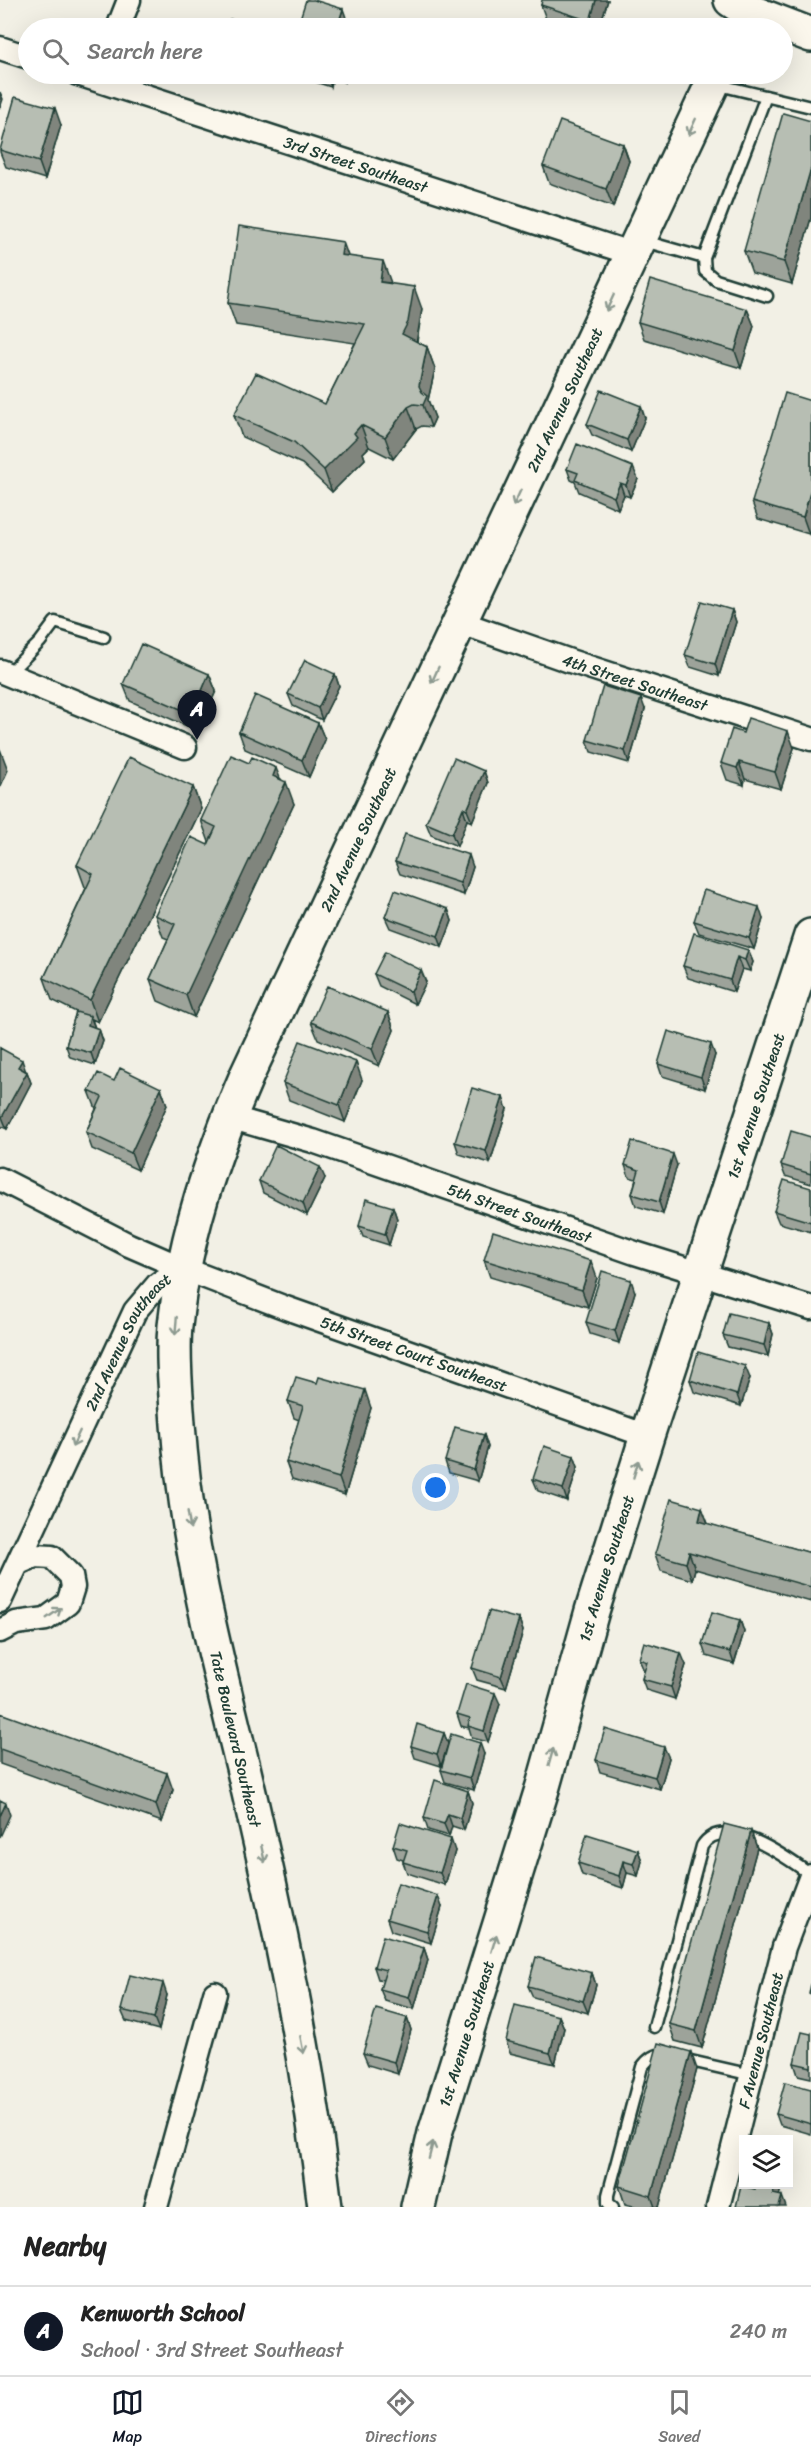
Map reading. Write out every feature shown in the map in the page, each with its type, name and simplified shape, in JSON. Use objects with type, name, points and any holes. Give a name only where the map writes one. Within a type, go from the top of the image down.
[{"type":"main road","points":[[741,10],[763,18]]},
{"type":"main road","points":[[793,29],[811,35]]},
{"type":"main road","name":"2nd Avenue Southeast","points":[[182,1268],[193,1224],[229,1117],[713,84]]},
{"type":"main road","name":"1st Avenue Southeast","points":[[418,2207],[435,2133],[543,1786],[592,1611],[811,936]]},
{"type":"main road","name":"Tate Boulevard Southeast","points":[[182,1268],[175,1328],[174,1371],[179,1441],[194,1552],[291,1988],[317,2135],[325,2207]]},
{"type":"street","points":[[122,18],[129,0]]},
{"type":"street","points":[[0,48],[18,54]]},
{"type":"street","name":"3rd Street Southeast","points":[[117,84],[637,247]]},
{"type":"street","name":"4th Street Southeast","points":[[459,622],[570,661],[811,739]]},
{"type":"street","points":[[4,672],[185,747]]},
{"type":"street","name":"5th Street Southeast","points":[[229,1117],[313,1141],[635,1253],[811,1308]]},
{"type":"street","points":[[0,1179],[129,1245],[182,1268]]},
{"type":"street","name":"5th Street Court Southeast","points":[[182,1268],[286,1308],[647,1436]]},
{"type":"street","name":"2nd Avenue Southeast","points":[[0,1601],[135,1311],[158,1284],[182,1268]]},
{"type":"street","points":[[0,1631],[16,1623],[46,1618],[68,1603],[73,1587],[71,1576],[52,1557],[35,1556],[19,1563]]},
{"type":"street","name":"F Avenue Southeast","points":[[718,2207],[784,1947],[811,1876]]},
{"type":"street","points":[[156,2207],[214,1993]]},
{"type":"lane","points":[[730,84],[811,107]]},
{"type":"lane","points":[[766,96],[704,258],[705,272],[716,280],[767,296]]},
{"type":"lane","points":[[637,247],[704,258]]},
{"type":"lane","points":[[4,672],[40,642],[55,622],[104,637]]},
{"type":"lane","points":[[654,2027],[702,1846],[708,1837],[716,1833],[731,1834],[765,1844],[811,1876]]},
{"type":"lane","points":[[613,2207],[608,2203],[608,2195],[642,2067],[647,2060],[663,2054],[752,2076]]},
{"type":"building","points":[[306,0],[314,0],[343,9],[340,18],[300,18]]},
{"type":"building","points":[[542,0],[596,0],[591,18],[581,18],[541,5]]},
{"type":"building","points":[[15,97],[55,108],[39,162],[0,150]]},
{"type":"building","points":[[783,113],[811,121],[811,168],[784,262],[744,251]]},
{"type":"building","points":[[560,121],[623,144],[606,189],[543,166]]},
{"type":"building","points":[[239,226],[343,242],[341,255],[383,261],[380,282],[414,287],[408,322],[402,334],[427,347],[419,386],[427,396],[423,405],[414,404],[408,407],[385,437],[361,425],[354,433],[357,437],[324,470],[294,442],[234,415],[256,373],[325,404],[365,324],[228,303]]},
{"type":"building","points":[[650,280],[747,309],[735,351],[638,322]]},
{"type":"building","points":[[601,390],[641,406],[627,440],[587,424]]},
{"type":"building","points":[[785,393],[811,401],[811,489],[803,517],[752,502]]},
{"type":"building","points":[[577,444],[633,467],[626,485],[620,483],[614,497],[575,480],[578,473],[567,469]]},
{"type":"building","points":[[702,601],[732,610],[715,664],[685,655]]},
{"type":"building","points":[[141,644],[209,674],[192,714],[123,684]]},
{"type":"building","points":[[305,660],[335,674],[318,708],[288,694]]},
{"type":"building","points":[[603,686],[641,698],[625,751],[587,740]]},
{"type":"building","points":[[255,695],[318,723],[302,760],[239,732]]},
{"type":"building","points":[[748,718],[788,731],[775,772],[739,762],[737,768],[721,763],[732,729],[743,733]]},
{"type":"building","points":[[231,755],[249,763],[252,757],[276,768],[273,776],[286,782],[186,995],[150,979],[175,924],[155,915],[191,837],[208,845],[216,827],[201,820]]},
{"type":"building","points":[[129,757],[193,787],[90,1000],[44,978],[93,874],[77,865]]},
{"type":"building","points":[[454,758],[484,771],[467,810],[463,808],[452,834],[426,823]]},
{"type":"building","points":[[405,834],[469,855],[460,883],[395,862]]},
{"type":"building","points":[[395,890],[448,909],[438,936],[385,917]]},
{"type":"building","points":[[704,890],[759,907],[749,938],[694,921]]},
{"type":"building","points":[[694,933],[748,950],[745,960],[737,957],[730,980],[683,966]]},
{"type":"building","points":[[385,952],[421,970],[411,992],[374,974]]},
{"type":"building","points":[[327,986],[388,1012],[372,1049],[311,1022]]},
{"type":"building","points":[[76,1012],[90,1016],[88,1025],[99,1029],[91,1053],[66,1046]]},
{"type":"building","points":[[668,1031],[711,1044],[701,1077],[658,1064]]},
{"type":"building","points":[[300,1041],[356,1062],[339,1105],[283,1083]]},
{"type":"building","points":[[0,1048],[22,1060],[18,1067],[27,1072],[2,1117],[0,1116]]},
{"type":"building","points":[[120,1068],[161,1088],[131,1153],[86,1132],[102,1097],[89,1091],[98,1073],[114,1081]]},
{"type":"building","points":[[472,1088],[503,1097],[486,1151],[455,1142]]},
{"type":"building","points":[[791,1131],[811,1137],[811,1174],[781,1165]]},
{"type":"building","points":[[632,1141],[673,1154],[659,1202],[632,1194],[639,1170],[625,1165]]},
{"type":"building","points":[[276,1145],[320,1167],[303,1203],[259,1181]]},
{"type":"building","points":[[784,1180],[811,1188],[811,1222],[774,1211]]},
{"type":"building","points":[[366,1199],[393,1207],[385,1234],[359,1226]]},
{"type":"building","points":[[493,1231],[591,1261],[582,1290],[484,1260]]},
{"type":"building","points":[[602,1271],[631,1280],[615,1331],[586,1322]]},
{"type":"building","points":[[729,1313],[769,1323],[764,1345],[723,1335]]},
{"type":"building","points":[[698,1352],[745,1366],[737,1395],[690,1380]]},
{"type":"building","points":[[296,1377],[317,1383],[319,1377],[365,1390],[339,1478],[286,1462],[303,1406],[288,1401]]},
{"type":"building","points":[[455,1427],[484,1435],[474,1470],[445,1461]]},
{"type":"building","points":[[544,1446],[574,1456],[563,1489],[533,1479]]},
{"type":"building","points":[[671,1499],[702,1508],[699,1521],[811,1553],[811,1587],[689,1552],[686,1563],[655,1554]]},
{"type":"building","points":[[489,1611],[519,1619],[501,1677],[472,1668]]},
{"type":"building","points":[[712,1612],[740,1620],[730,1652],[702,1644]]},
{"type":"building","points":[[644,1642],[681,1653],[671,1687],[642,1679],[647,1662],[639,1659]]},
{"type":"building","points":[[466,1684],[495,1693],[484,1731],[468,1726],[470,1718],[457,1714]]},
{"type":"building","points":[[0,1713],[167,1773],[156,1805],[0,1749]]},
{"type":"building","points":[[417,1724],[444,1733],[437,1754],[411,1746]]},
{"type":"building","points":[[605,1729],[664,1747],[655,1777],[596,1760]]},
{"type":"building","points":[[451,1734],[480,1743],[470,1778],[441,1770]]},
{"type":"building","points":[[435,1780],[468,1791],[460,1818],[448,1814],[444,1824],[424,1818]]},
{"type":"building","points":[[0,1800],[6,1803],[0,1816]]},
{"type":"building","points":[[400,1823],[451,1839],[440,1873],[403,1862],[407,1850],[393,1846]]},
{"type":"building","points":[[724,1824],[751,1831],[696,2031],[669,2024]]},
{"type":"building","points":[[587,1834],[638,1850],[633,1864],[623,1861],[619,1876],[578,1863]]},
{"type":"building","points":[[398,1883],[438,1896],[427,1931],[387,1919]]},
{"type":"building","points":[[383,1936],[424,1948],[409,1997],[380,1989],[386,1970],[374,1967]]},
{"type":"building","points":[[536,1957],[592,1973],[583,2001],[528,1986]]},
{"type":"building","points":[[130,1975],[163,1983],[154,2018],[121,2010]]},
{"type":"building","points":[[515,2005],[559,2016],[550,2053],[506,2041]]},
{"type":"building","points":[[376,2009],[407,2018],[394,2062],[363,2053]]},
{"type":"building","points":[[802,2032],[811,2034],[811,2067],[794,2063]]},
{"type":"building","points":[[658,2043],[691,2052],[651,2196],[619,2186]]},
{"type":"building","points":[[785,2082],[811,2089],[811,2124],[776,2114]]},
{"type":"building","points":[[740,2189],[774,2189],[773,2194],[782,2196],[779,2207],[736,2207]]},
{"type":"place","name":"Kenworth School","points":[[197,740]]}]
